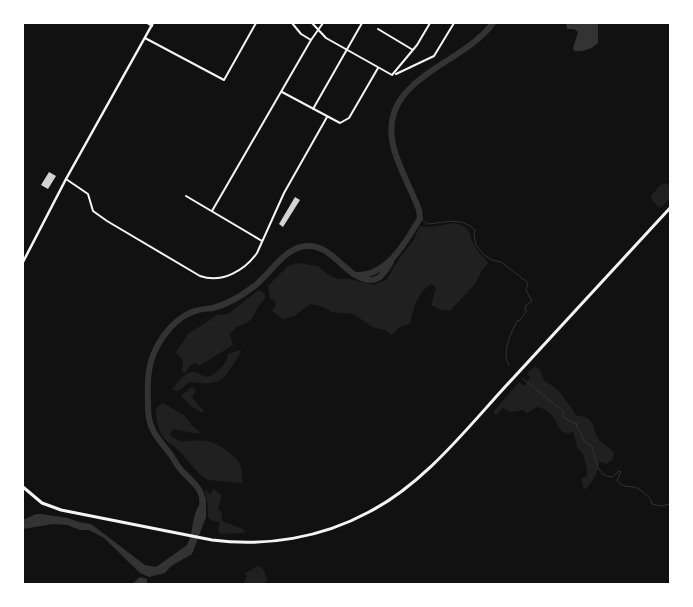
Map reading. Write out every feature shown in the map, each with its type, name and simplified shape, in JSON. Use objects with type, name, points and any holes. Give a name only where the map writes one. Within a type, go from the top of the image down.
[{"type":"highway","points":[[23,487],[37,500],[54,508],[203,539],[230,542],[279,541],[308,536],[339,527],[384,503],[409,485],[447,449],[670,208]]},
{"type":"street","points":[[23,262],[66,179],[153,24],[147,23]]},
{"type":"street","points":[[145,38],[224,80],[256,23]]},
{"type":"street","points":[[292,23],[301,34],[311,40]]},
{"type":"street","points":[[312,23],[326,38],[393,75],[407,70],[434,56],[454,23]]},
{"type":"street","points":[[212,211],[311,40],[319,31],[323,23]]},
{"type":"street","points":[[313,109],[362,23]]},
{"type":"street","points":[[393,75],[413,50],[430,23]]},
{"type":"street","points":[[378,29],[413,50]]},
{"type":"street","points":[[282,92],[340,124],[349,118],[378,68]]},
{"type":"street","points":[[66,179],[88,194],[91,208],[101,218],[205,278],[219,278],[236,272],[251,261],[284,193],[327,117]]},
{"type":"street","points":[[186,196],[262,241]]},
{"type":"shaded area","points":[[566,23],[598,23],[598,43],[587,50],[574,51],[573,48],[578,32],[574,29],[567,29]]},
{"type":"shaded area","points":[[666,183],[670,187],[670,198],[661,208],[653,202],[651,196],[660,185]]},
{"type":"shaded area","points":[[455,223],[468,229],[477,250],[488,263],[482,270],[475,284],[450,311],[439,309],[431,305],[436,288],[432,284],[423,291],[417,301],[410,324],[401,326],[391,335],[385,330],[372,327],[354,314],[331,312],[324,307],[310,304],[293,317],[283,319],[272,311],[276,304],[274,300],[270,299],[268,286],[288,266],[297,263],[318,266],[330,276],[374,285],[387,279],[398,260],[413,241],[420,226],[429,227]]},
{"type":"shaded area","points":[[259,290],[265,294],[265,299],[262,301],[248,322],[236,327],[232,331],[230,335],[233,345],[199,366],[196,363],[192,364],[185,373],[182,371],[183,361],[176,352],[188,334],[217,315],[228,314]]},
{"type":"shaded area","points":[[240,350],[241,353],[226,374],[217,382],[190,382],[178,391],[172,390],[188,373],[195,372],[207,377],[214,374],[226,362],[228,354]]},
{"type":"shaded area","points":[[535,366],[540,370],[543,379],[559,391],[577,416],[588,418],[591,421],[599,440],[614,453],[613,459],[607,464],[599,461],[598,470],[595,477],[584,490],[581,479],[587,476],[584,456],[577,447],[573,432],[562,432],[550,413],[542,408],[537,407],[527,413],[523,410],[511,412],[503,408],[496,415],[493,412],[519,382],[524,386],[530,378],[527,373]]},
{"type":"shaded area","points":[[192,387],[196,391],[192,397],[204,411],[203,413],[192,407],[181,396]]},
{"type":"shaded area","points":[[163,403],[184,415],[200,432],[199,434],[173,429],[170,435],[180,441],[200,440],[210,442],[226,450],[239,462],[242,473],[242,483],[208,480],[203,477],[180,452],[164,438],[160,431],[156,416],[156,408]]},
{"type":"shaded area","points":[[214,489],[222,496],[218,508],[222,514],[222,521],[243,529],[245,533],[220,534],[218,530],[220,522],[212,521],[208,517],[208,506],[205,491],[207,490],[210,495]]},
{"type":"shaded area","points":[[206,497],[206,517],[192,554],[171,566],[165,573],[149,577],[140,573],[104,538],[89,530],[80,530],[67,525],[53,524],[23,529],[23,520],[36,514],[68,518],[91,524],[145,565],[156,567],[187,545],[195,514]]},
{"type":"shaded area","points":[[259,566],[264,570],[267,580],[263,584],[244,584],[247,576],[245,573]]},
{"type":"shaded area","points":[[140,577],[147,579],[147,584],[132,584]]},
{"type":"building","points":[[49,172],[56,176],[48,189],[41,185]]},
{"type":"building","points":[[295,197],[300,200],[283,227],[279,224]]},
{"type":"waterway","points":[[202,507],[202,495],[200,491],[181,470],[158,438],[152,428],[148,415],[148,376],[154,353],[163,336],[184,316],[197,310],[213,308],[239,297],[259,282],[284,256],[299,248],[307,246],[321,248],[355,275],[366,274],[377,270],[386,264],[402,247],[420,218],[419,210],[398,161],[393,145],[392,122],[398,104],[410,88],[479,38],[493,23]]},
{"type":"waterway","points":[[420,218],[427,224],[452,221],[464,223],[469,226],[475,230],[474,234],[476,245],[484,255],[492,260],[501,262],[528,283],[526,290],[532,301],[525,306],[526,312],[520,320],[517,321],[512,331],[506,349],[509,365]]},
{"type":"waterway","points":[[357,276],[363,279],[373,280],[381,276],[391,262]]},
{"type":"waterway","points":[[522,378],[564,412],[563,416],[566,419],[577,424],[576,427],[580,431],[584,441],[592,446],[596,461],[603,474],[612,477],[619,471],[621,472],[617,480],[621,485],[639,489],[651,500],[652,504],[661,506],[670,504]]}]
